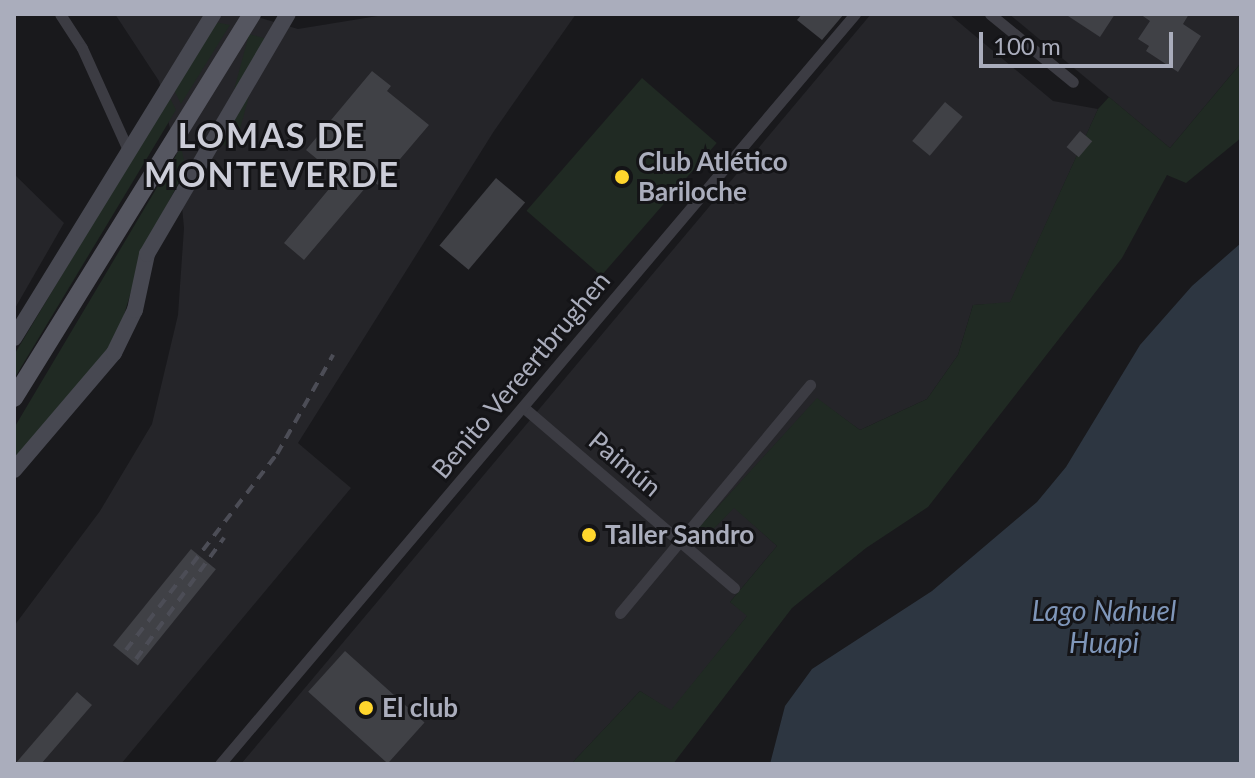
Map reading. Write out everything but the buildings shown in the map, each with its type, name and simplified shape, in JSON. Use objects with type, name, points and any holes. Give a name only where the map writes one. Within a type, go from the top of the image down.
[{"type":"main road","points":[[14,398],[252,14]]},
{"type":"street","points":[[60,14],[82,48],[128,150]]},
{"type":"street","points":[[14,338],[213,14]]},
{"type":"street","points":[[14,470],[120,344],[135,310],[147,254],[288,14]]},
{"type":"street","name":"Benito Vereertbrughen","points":[[220,764],[855,14]]},
{"type":"street","points":[[990,14],[1073,82]]},
{"type":"street","points":[[620,613],[810,385]]},
{"type":"street","name":"Paimún","points":[[523,407],[734,588]]},
{"type":"shaded area","points":[[115,14],[247,14],[298,29],[390,14],[576,14],[494,131],[298,443],[351,488],[121,764],[14,764],[14,626],[100,511],[152,424],[178,315],[184,228],[178,163],[159,81]]},
{"type":"shaded area","points":[[871,14],[949,14],[1053,101],[1098,109],[1010,303],[973,305],[958,355],[927,399],[860,430],[817,399],[692,535],[701,542],[734,507],[777,546],[730,602],[748,615],[671,711],[640,691],[571,764],[241,764]]},
{"type":"shaded area","points":[[1009,14],[1241,14],[1241,63],[1170,148]]},
{"type":"shaded area","points":[[215,22],[230,25],[181,104],[173,88]]},
{"type":"shaded area","points":[[249,34],[264,38],[235,148],[219,144]]},
{"type":"shaded area","points":[[1241,63],[1241,138],[1186,183],[1167,175],[1122,258],[928,507],[866,548],[792,608],[673,764],[571,764],[640,691],[671,710],[747,616],[730,602],[777,546],[734,508],[701,542],[692,535],[817,398],[860,430],[927,399],[958,355],[973,305],[1010,302],[1098,109],[1109,97],[1170,148]]},
{"type":"shaded area","name":"Club Atlético Bariloche","points":[[642,78],[717,143],[601,276],[527,211]]},
{"type":"shaded area","points":[[169,96],[176,110],[14,379],[14,355]]},
{"type":"shaded area","points":[[181,147],[186,169],[144,248],[115,345],[14,462],[14,428]]},
{"type":"shaded area","points":[[14,174],[64,223],[14,310]]},
{"type":"water","name":"Lago Nahuel Huapi","points":[[1241,243],[1241,764],[770,764],[785,706],[812,669],[932,591],[1037,502],[1066,467],[1140,345],[1192,286]]},
{"type":"railway","points":[[126,650],[277,454],[333,355]]},
{"type":"railway","points":[[136,659],[224,538]]},
{"type":"place","name":"Club Atlético Bariloche","points":[[622,177]]},
{"type":"place","name":"Taller Sandro","points":[[589,535]]},
{"type":"place","name":"El club","points":[[366,708]]},
{"type":"district","name":"LOMAS DE MONTEVERDE","points":[[272,154]]}]
